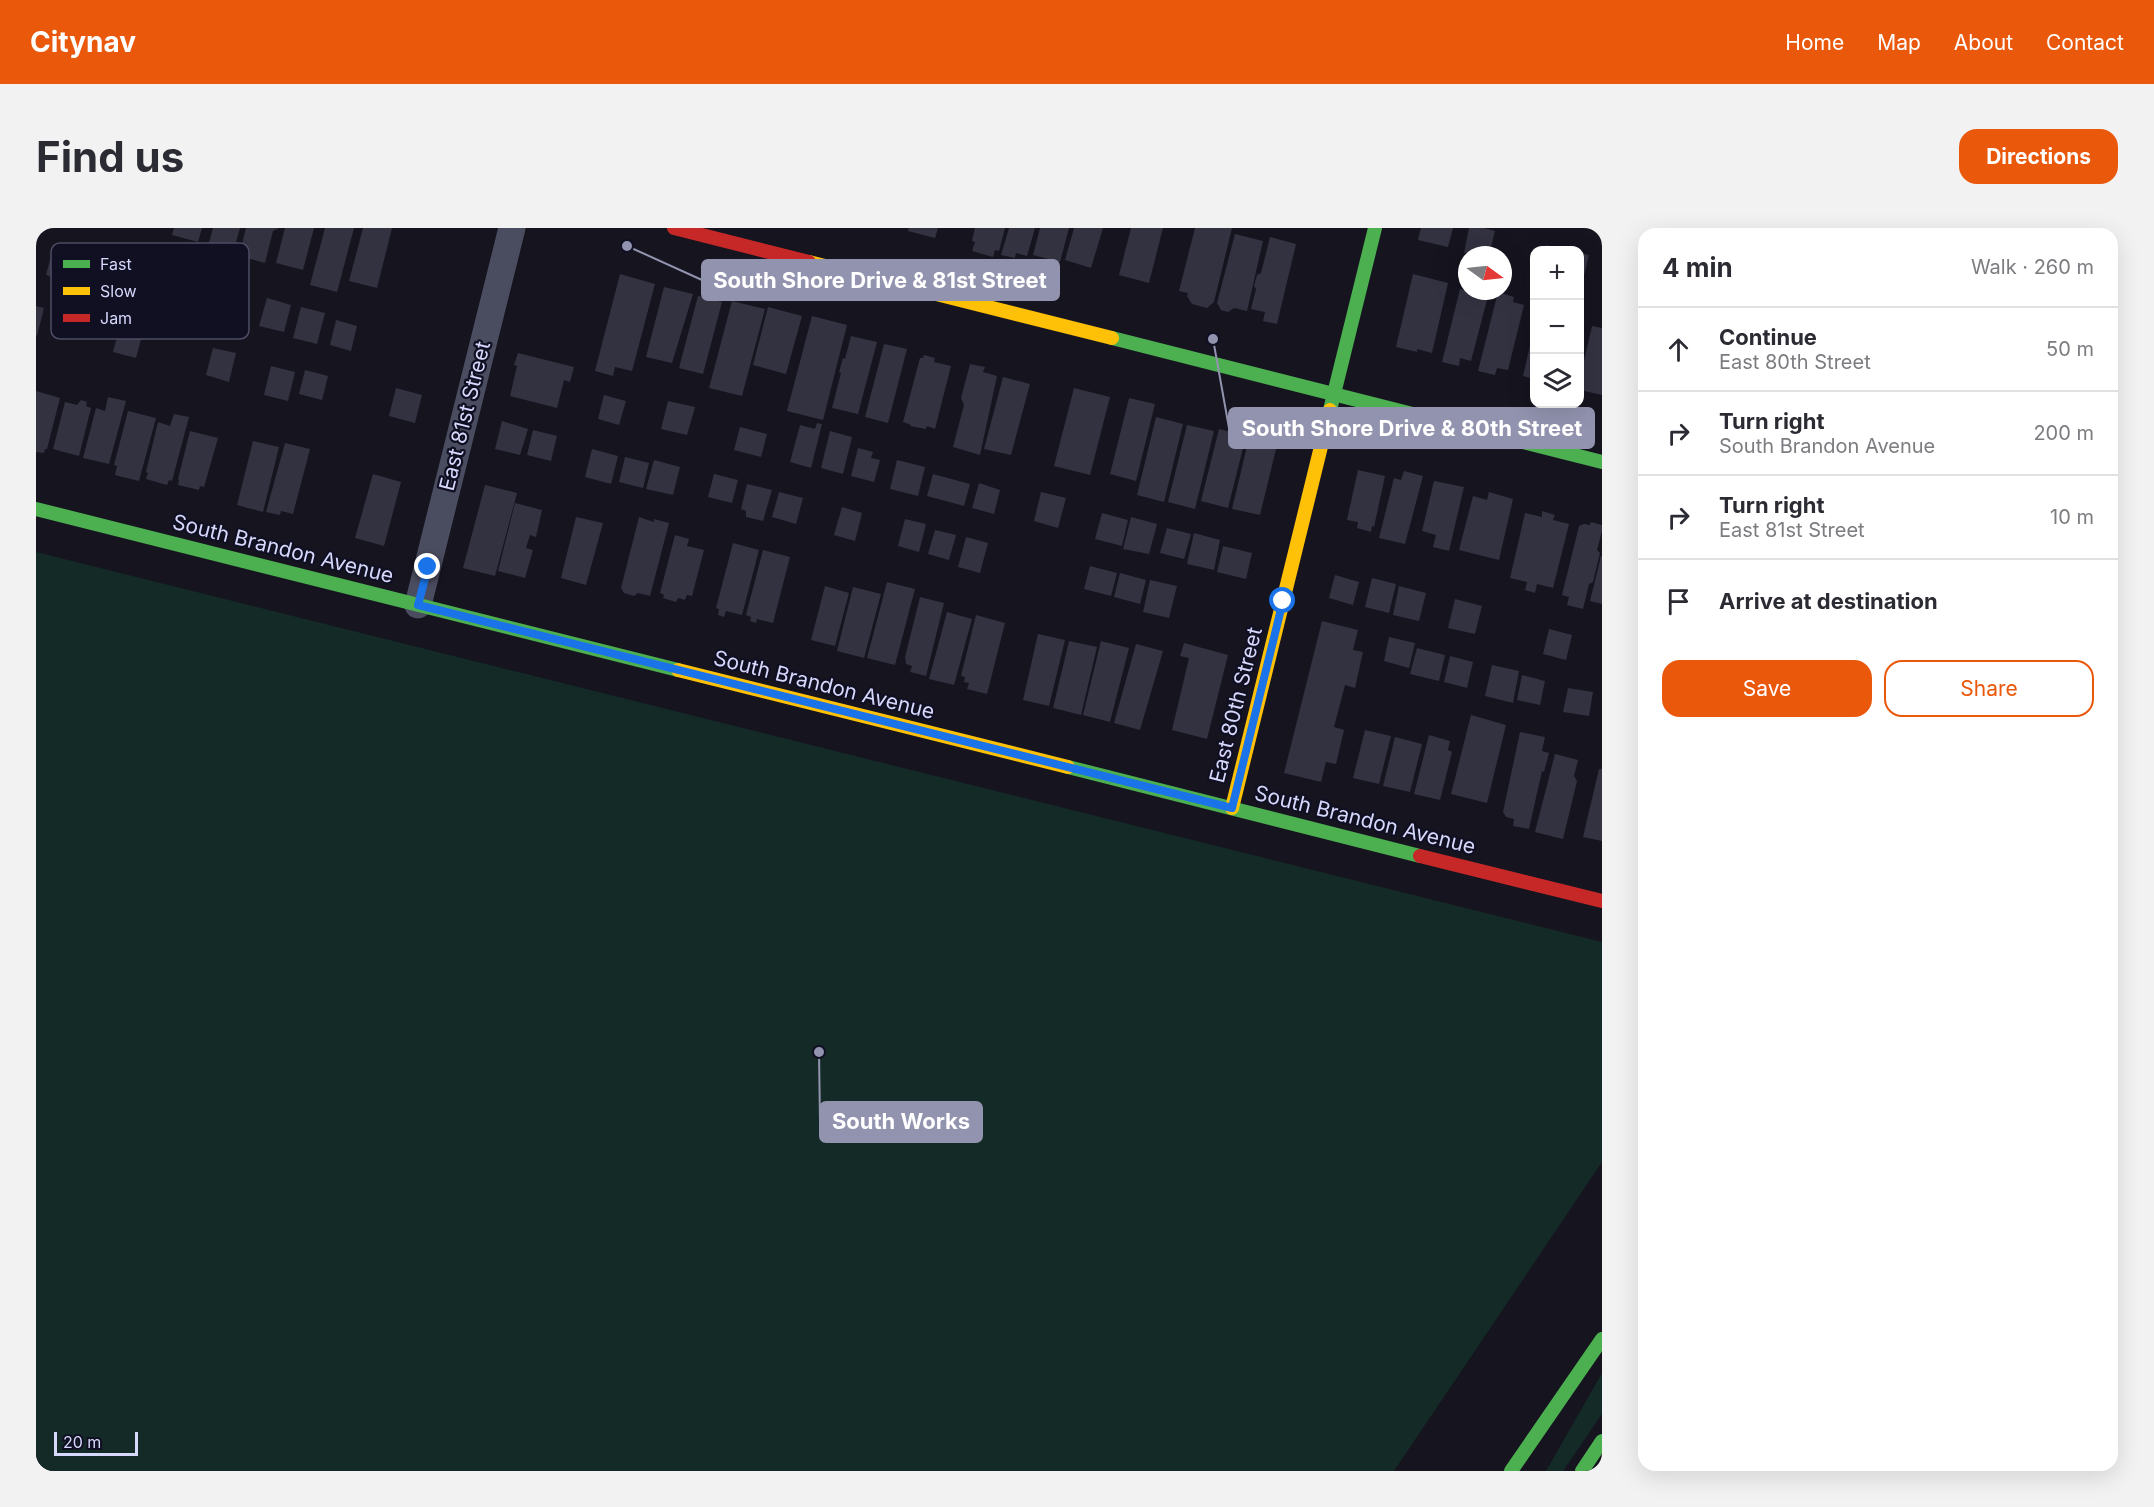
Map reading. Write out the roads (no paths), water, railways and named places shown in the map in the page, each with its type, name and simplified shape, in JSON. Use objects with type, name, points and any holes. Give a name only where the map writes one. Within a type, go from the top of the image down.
[{"type":"street","name":"East 81st Street","points":[[418,605],[512,228]]},
{"type":"street","points":[[674,228],[1602,462]]},
{"type":"street","name":"East 80th Street","points":[[1232,808],[1375,228]]},
{"type":"street","name":"South Brandon Avenue","points":[[36,509],[1602,901]]},
{"type":"street","points":[[1510,1471],[1602,1339]]},
{"type":"street","points":[[1582,1471],[1602,1441]]},
{"type":"place","name":"South Shore Drive & 81st Street","points":[[627,246]]},
{"type":"place","name":"South Shore Drive & 80th Street","points":[[1213,339]]},
{"type":"place","name":"South Works","points":[[819,1052]]}]
